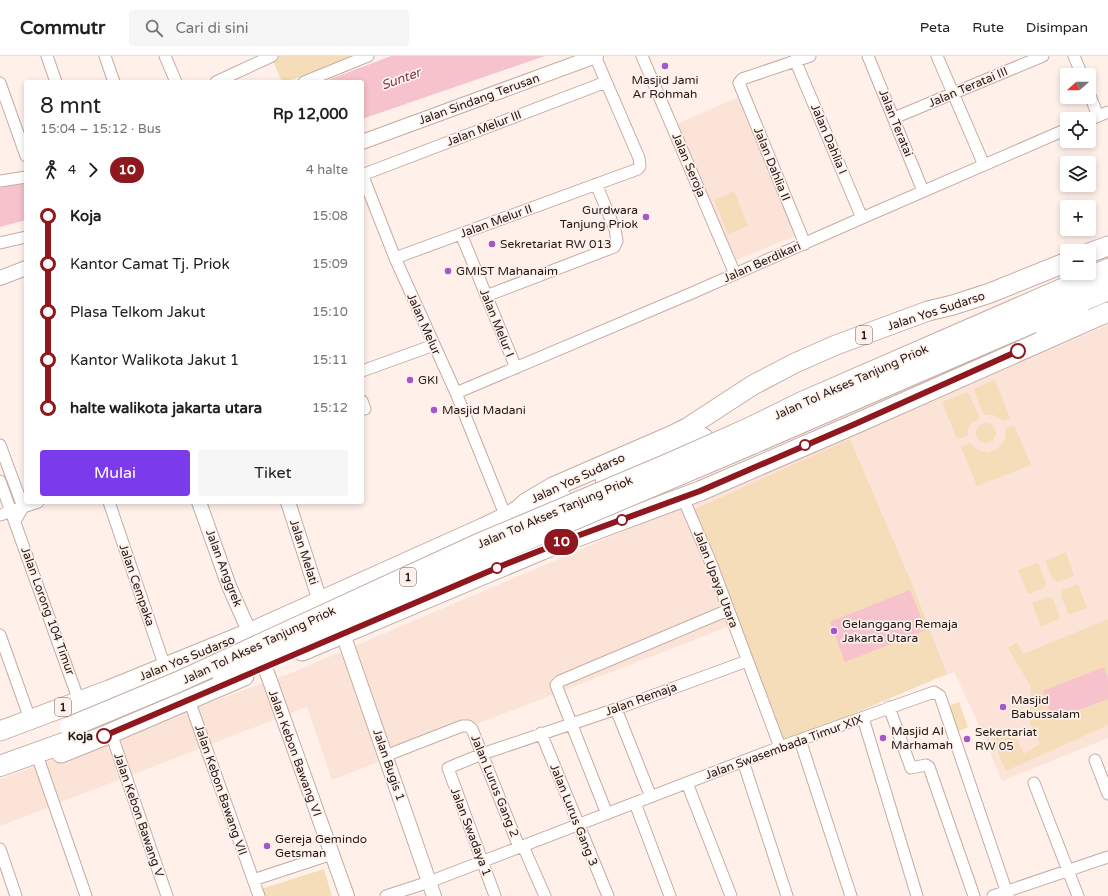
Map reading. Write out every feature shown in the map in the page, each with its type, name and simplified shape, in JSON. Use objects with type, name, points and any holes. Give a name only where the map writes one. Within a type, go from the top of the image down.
[{"type":"highway","points":[[1096,250],[1108,246]]},
{"type":"highway","name":"Jalan Yos Sudarso","points":[[15,725],[249,633],[511,515],[526,503],[553,487],[680,432],[753,385],[795,363],[836,345],[928,311],[953,305],[997,290],[1060,265]]},
{"type":"highway","name":"Jalan Tol Akses Tanjung Priok","points":[[0,766],[75,739],[262,660],[474,562],[747,431],[802,402],[1108,269]]},
{"type":"highway","name":"Jalan Tol Akses Tanjung Priok","points":[[0,751],[70,727],[178,682],[476,545],[747,431],[1108,290]]},
{"type":"highway","points":[[1043,340],[1060,325],[1108,301]]},
{"type":"highway","name":"1","points":[[0,776],[111,733],[577,536],[683,498],[1108,312]]},
{"type":"highway","points":[[511,515],[542,507],[629,470],[747,431]]},
{"type":"highway","points":[[452,542],[446,551],[448,568],[455,577],[466,582]]},
{"type":"highway","points":[[416,558],[432,571],[435,584],[430,597]]},
{"type":"highway","points":[[199,653],[210,654],[218,664],[220,676],[214,689]]},
{"type":"highway","points":[[0,742],[15,725]]},
{"type":"street","points":[[47,56],[55,80]]},
{"type":"street","points":[[105,56],[113,80]]},
{"type":"street","points":[[165,56],[175,80]]},
{"type":"street","points":[[220,80],[272,56]]},
{"type":"street","points":[[309,80],[368,56]]},
{"type":"street","name":"Jalan Melur II","points":[[395,258],[638,169],[640,166],[639,158],[596,56]]},
{"type":"street","name":"Jalan Sindang Terusan","points":[[364,141],[596,56]]},
{"type":"street","name":"Jalan Seroja","points":[[642,56],[735,274]]},
{"type":"street","points":[[795,60],[810,56]]},
{"type":"street","name":"Jalan Teratai","points":[[868,56],[924,191]]},
{"type":"street","points":[[937,56],[984,165]]},
{"type":"street","name":"Jalan Teratai III","points":[[894,118],[954,94],[1025,60],[1043,56]]},
{"type":"street","points":[[1074,56],[1079,68]]},
{"type":"street","name":"Jalan Dahlia II","points":[[795,60],[742,79],[739,81],[739,85],[805,244]]},
{"type":"street","name":"Jalan Dahlia I","points":[[795,60],[862,218]]},
{"type":"street","points":[[0,82],[24,150]]},
{"type":"street","name":"Jalan Melur III","points":[[364,173],[606,82]]},
{"type":"street","points":[[1093,104],[1098,116]]},
{"type":"street","name":"Jalan Berdikari","points":[[456,393],[805,244],[1060,132]]},
{"type":"street","points":[[0,181],[24,177]]},
{"type":"street","name":"Jalan Melur","points":[[364,179],[395,258],[511,515]]},
{"type":"street","points":[[486,296],[614,247],[617,241],[615,229],[596,184]]},
{"type":"street","name":"Jalan Melur I","points":[[461,234],[516,368]]},
{"type":"street","points":[[0,243],[24,237]]},
{"type":"street","points":[[0,278],[24,269]]},
{"type":"street","points":[[364,370],[434,344]]},
{"type":"street","points":[[0,445],[23,507]]},
{"type":"street","name":"Jalan Lorong 104 Timur","points":[[0,481],[79,701]]},
{"type":"street","name":"Jalan Upaya Utara","points":[[683,498],[748,661]]},
{"type":"street","points":[[0,515],[13,516],[23,507],[32,504]]},
{"type":"street","name":"Jalan Cempaka","points":[[110,504],[165,667]]},
{"type":"street","name":"Jalan Anggrek","points":[[200,504],[229,586],[249,633]]},
{"type":"street","name":"Jalan Melati","points":[[289,504],[320,601]]},
{"type":"street","points":[[607,814],[556,689],[557,683],[728,610]]},
{"type":"street","name":"Jalan Kebon Bawang VI","points":[[249,633],[265,667],[347,896]]},
{"type":"street","name":"Jalan Bugis 1","points":[[344,634],[434,896]]},
{"type":"street","points":[[0,635],[15,725]]},
{"type":"street","points":[[748,661],[780,747]]},
{"type":"street","name":"Jalan Remaja","points":[[447,769],[482,754],[570,723],[616,709],[748,661]]},
{"type":"street","name":"Jalan Swasembada Timur XIX","points":[[429,882],[780,747],[931,692],[936,692],[940,696],[1007,894]]},
{"type":"street","name":"Jalan Kebon Bawang VII","points":[[189,700],[259,896]]},
{"type":"street","points":[[889,707],[911,768],[926,765],[929,767],[974,896]]},
{"type":"street","points":[[616,709],[651,797]]},
{"type":"street","points":[[863,718],[917,896]]},
{"type":"street","name":"Jalan Lurus Gang 2","points":[[385,756],[462,726],[468,726],[472,729],[521,846],[545,896]]},
{"type":"street","name":"Jalan Kebon Bawang V","points":[[111,733],[167,896]]},
{"type":"street","name":"Jalan Lurus Gang 3","points":[[541,733],[608,896]]},
{"type":"street","points":[[800,740],[851,896]]},
{"type":"street","points":[[1095,760],[1108,794]]},
{"type":"street","points":[[39,761],[86,896]]},
{"type":"street","points":[[743,761],[787,896]]},
{"type":"street","name":"Jalan Swadaya 1","points":[[447,769],[495,896]]},
{"type":"street","points":[[687,783],[731,896]]},
{"type":"street","points":[[1034,783],[1078,896]]},
{"type":"street","points":[[635,803],[670,896]]},
{"type":"street","points":[[0,849],[16,896]]},
{"type":"street","points":[[253,880],[332,854]]},
{"type":"street","points":[[993,896],[1007,894],[1108,857]]},
{"type":"street","points":[[386,896],[429,882]]},
{"type":"shaded area","points":[[277,56],[358,56],[291,80],[281,80],[272,59]]},
{"type":"shaded area","points":[[738,97],[798,235],[731,262],[675,125]]},
{"type":"shaded area","points":[[734,191],[748,226],[728,234],[714,200]]},
{"type":"shaded area","points":[[1108,325],[1108,738],[1002,781],[954,672],[788,733],[743,621],[332,780],[307,707],[0,826],[0,779],[291,673]]},
{"type":"shaded area","points":[[995,380],[1010,418],[1002,421],[999,417],[994,415],[984,415],[973,389]]},
{"type":"shaded area","points":[[968,392],[980,418],[970,425],[968,429],[968,436],[957,439],[942,402]]},
{"type":"shaded area","points":[[986,423],[993,426],[996,433],[993,440],[986,443],[979,440],[976,433],[979,426]]},
{"type":"shaded area","points":[[1014,425],[1031,465],[977,486],[961,447],[970,443],[977,450],[988,453],[1002,444],[1006,433],[1005,428]]},
{"type":"shaded area","name":"Gelanggang Remaja Jakarta Utara","points":[[850,439],[914,589],[947,674],[782,744],[691,511]]},
{"type":"shaded area","points":[[1066,552],[1074,576],[1058,582],[1053,580],[1045,561]]},
{"type":"shaded area","points":[[1038,563],[1046,583],[1044,588],[1028,594],[1018,570]]},
{"type":"shaded area","points":[[1078,584],[1087,608],[1069,615],[1061,596],[1063,590]]},
{"type":"shaded area","points":[[1047,597],[1053,599],[1060,618],[1041,627],[1032,603]]},
{"type":"shaded area","points":[[1108,619],[1108,725],[1006,771],[992,738],[1014,733],[1024,754],[1040,744],[1030,723],[1031,687],[1008,648],[1017,642],[1023,654]]},
{"type":"shaded area","points":[[959,702],[968,727],[957,732],[948,706]]},
{"type":"shaded area","points":[[324,869],[332,896],[263,896],[261,889]]},
{"type":"water","name":"Sunter","points":[[391,56],[545,56],[364,118],[364,80],[328,80]]},
{"type":"water","points":[[24,182],[24,221],[0,227],[0,188]]},
{"type":"water","points":[[910,590],[926,630],[845,662],[830,622]]},
{"type":"water","points":[[1104,667],[1108,678],[1108,699],[1053,720],[1043,691]]},
{"type":"bus line","name":"10","points":[[104,736],[506,564],[577,536],[700,491],[1018,351]]},
{"type":"place","name":"Masjid Jami Ar Rohmah","points":[[665,66]]},
{"type":"place","name":"Gurdwara Tanjung Priok","points":[[646,217]]},
{"type":"place","name":"Sekretariat RW 013","points":[[492,244]]},
{"type":"place","name":"GMIST Mahanaim","points":[[448,271]]},
{"type":"place","name":"GKI","points":[[410,380]]},
{"type":"place","name":"Masjid Madani","points":[[434,410]]},
{"type":"place","name":"Gelanggang Remaja Jakarta Utara","points":[[834,631]]},
{"type":"place","name":"Masjid Babussalam","points":[[1003,707]]},
{"type":"place","name":"Koja","points":[[104,736]]},
{"type":"place","name":"Masjid Al Marhamah","points":[[883,738]]},
{"type":"place","name":"Sekertariat RW 05","points":[[967,739]]},
{"type":"place","name":"Gereja Gemindo Getsman","points":[[267,846]]}]
